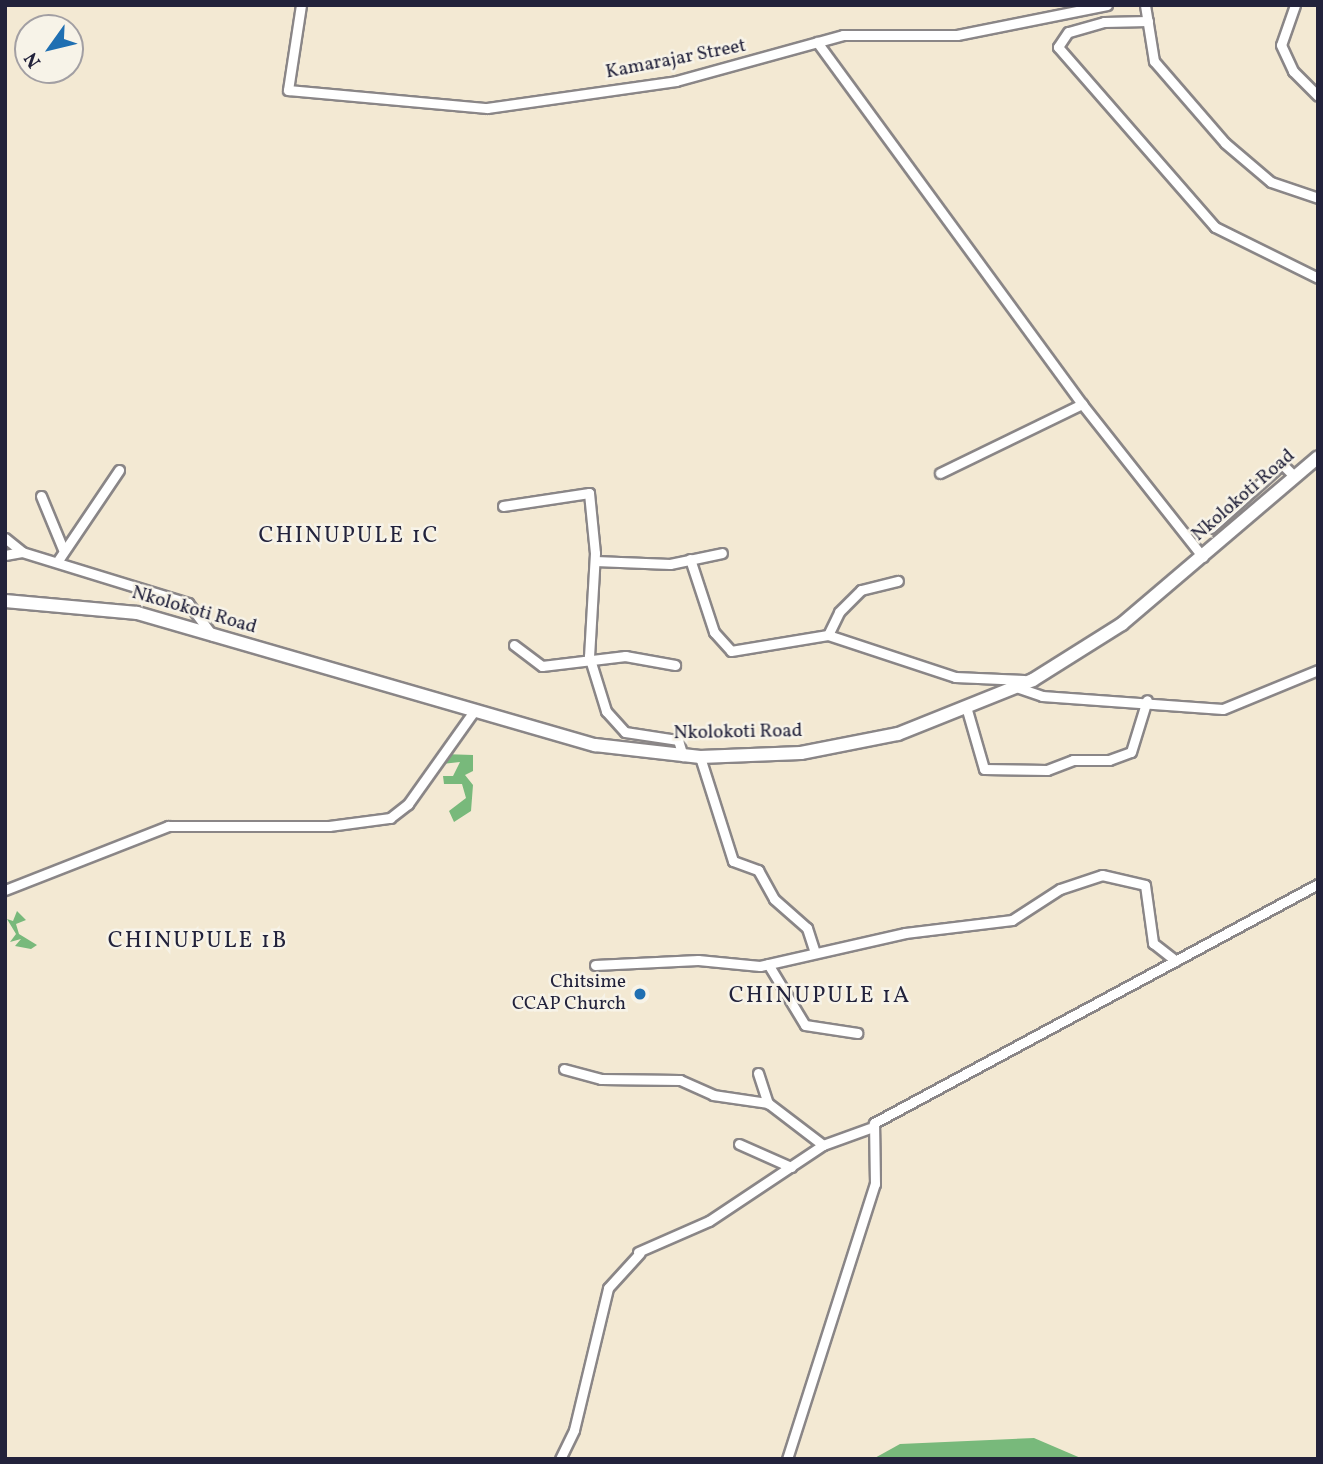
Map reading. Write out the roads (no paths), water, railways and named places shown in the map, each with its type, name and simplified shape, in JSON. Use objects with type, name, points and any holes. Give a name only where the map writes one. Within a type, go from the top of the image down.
[{"type":"main road","name":"Nkolokoti Road","points":[[5,601],[100,607],[214,636],[472,714],[585,743],[700,757],[862,743],[967,710],[1033,680],[1122,624],[1315,463]]},
{"type":"street","name":"Kamarajar Street","points":[[301,5],[288,90],[486,108],[676,81],[843,35],[957,35],[1107,5]]},
{"type":"street","points":[[1144,5],[1154,61],[1237,157],[1270,182],[1318,198]]},
{"type":"street","points":[[1295,5],[1281,45],[1293,71],[1318,96]]},
{"type":"street","points":[[1147,20],[1104,22],[1068,32],[1058,47],[1215,227],[1318,278]]},
{"type":"street","points":[[817,41],[1082,404],[1203,557]]},
{"type":"street","points":[[940,473],[1082,404]]},
{"type":"street","points":[[1210,528],[1282,464],[1295,477]]},
{"type":"street","points":[[57,562],[63,549],[84,529],[119,470]]},
{"type":"street","points":[[503,506],[587,490],[595,561],[589,656],[617,727],[676,739],[683,756]]},
{"type":"street","points":[[41,496],[63,549]]},
{"type":"street","points":[[5,538],[22,552],[188,603],[214,636]]},
{"type":"street","points":[[5,555],[22,552]]},
{"type":"street","points":[[595,561],[690,559],[722,552]]},
{"type":"street","points":[[690,559],[723,648],[759,650],[828,635],[955,677],[1033,680]]},
{"type":"street","points":[[828,635],[839,612],[861,590],[898,581]]},
{"type":"street","points":[[514,645],[542,666],[589,656],[662,659],[675,666]]},
{"type":"street","points":[[1019,688],[1042,696],[1147,700],[1223,709],[1318,670]]},
{"type":"street","points":[[967,710],[985,769],[1047,771],[1073,760],[1109,760],[1130,752],[1147,700]]},
{"type":"street","points":[[5,890],[168,826],[329,826],[390,818],[408,804],[472,714]]},
{"type":"street","points":[[700,757],[734,864],[758,870],[774,899],[807,928],[815,952]]},
{"type":"street","points":[[595,965],[677,960],[768,964],[815,952],[1012,920],[1060,888],[1102,875],[1144,885],[1153,943],[1176,961]]},
{"type":"street","points":[[560,1459],[574,1430],[608,1288],[639,1253],[709,1221],[823,1145],[870,1128],[905,1103],[1318,884]]},
{"type":"street","points":[[768,964],[805,1025],[857,1032]]},
{"type":"street","points":[[564,1069],[601,1079],[680,1080],[713,1095],[768,1103],[823,1145]]},
{"type":"street","points":[[758,1073],[768,1103]]},
{"type":"street","points":[[787,1459],[875,1184],[870,1128]]},
{"type":"street","points":[[739,1144],[791,1167]]},
{"type":"place","name":"Chitsime CCAP Church","points":[[640,994]]},
{"type":"district","name":"CHINUPULE 1C","points":[[349,536]]},
{"type":"district","name":"CHINUPULE 1B","points":[[198,941]]},
{"type":"district","name":"CHINUPULE 1A","points":[[820,996]]}]
